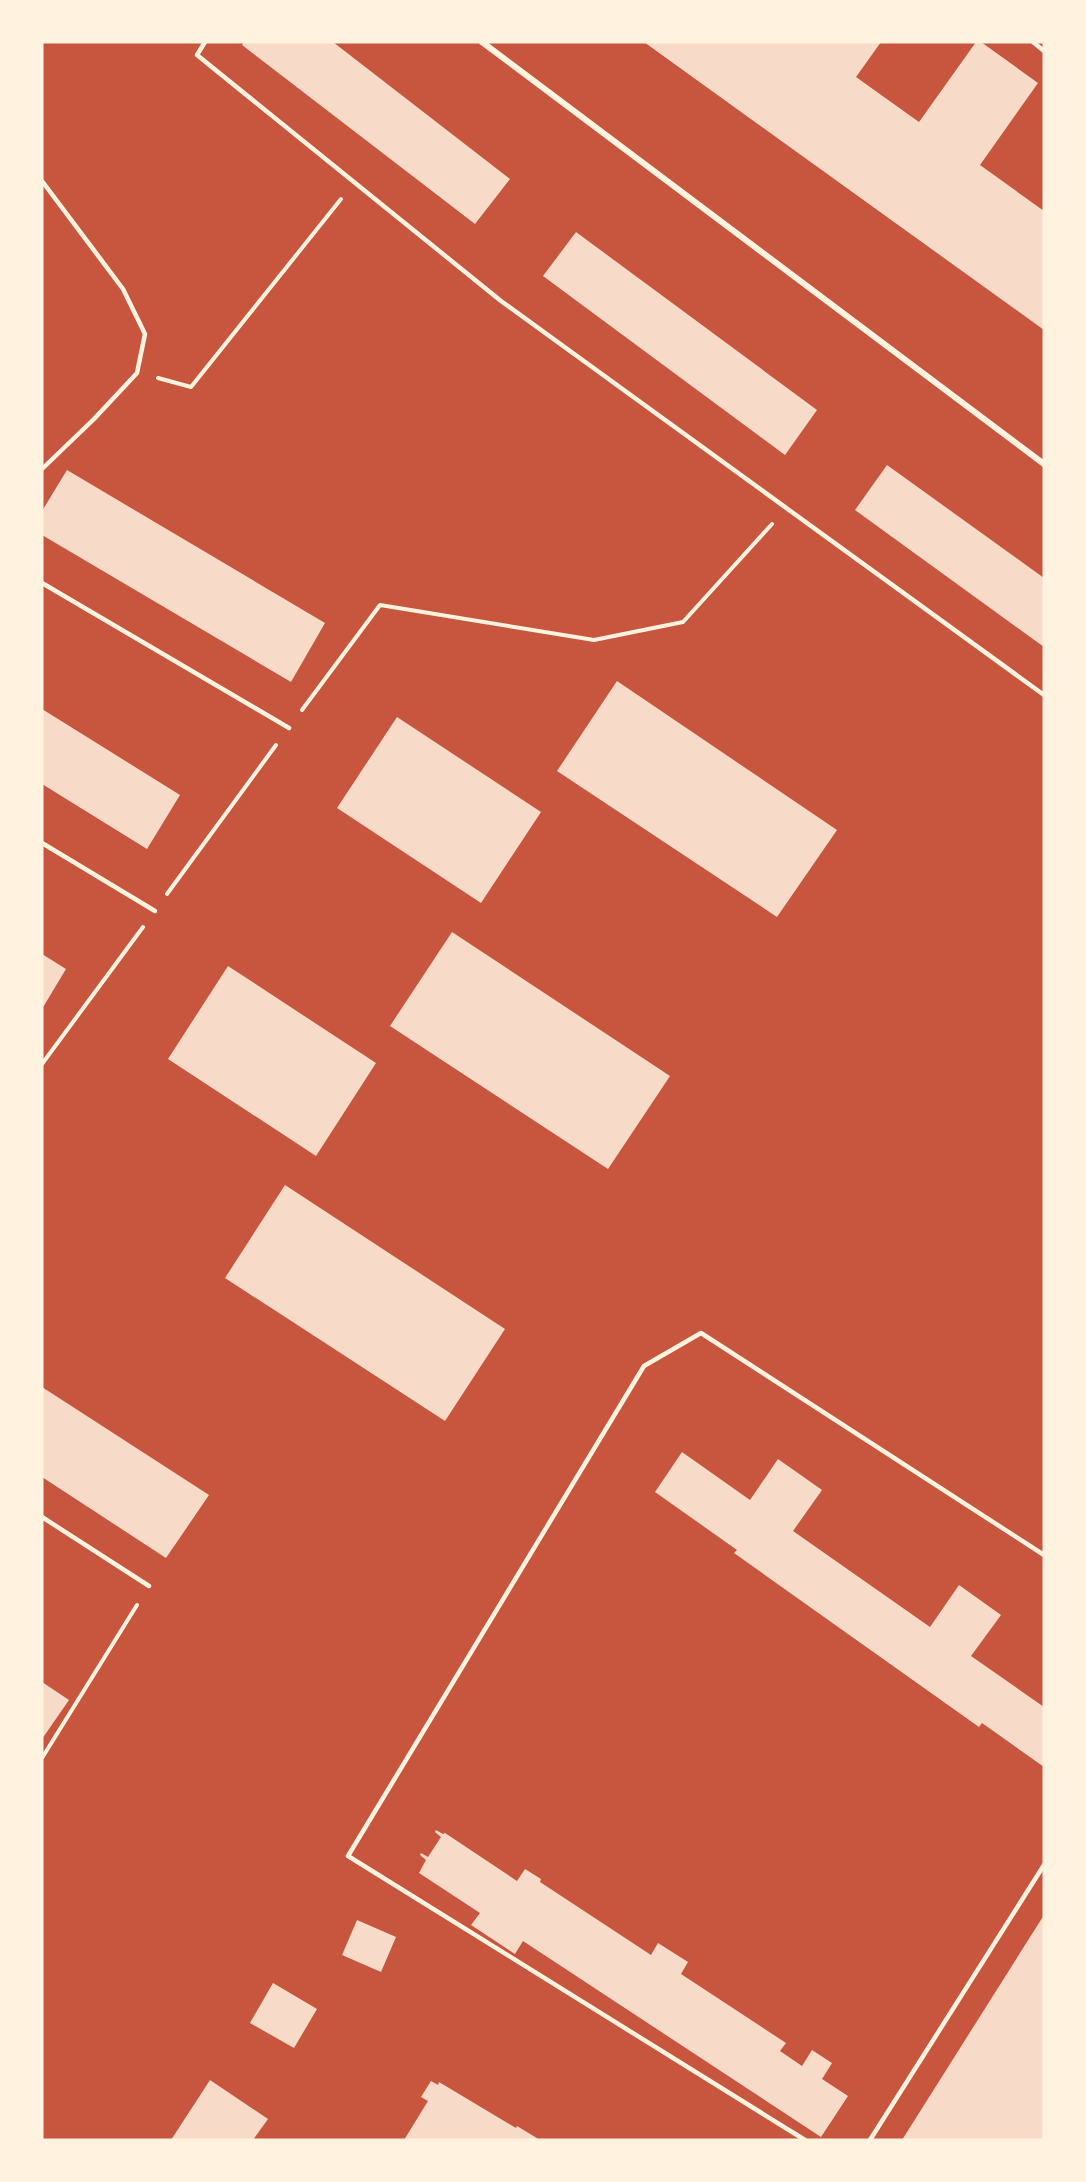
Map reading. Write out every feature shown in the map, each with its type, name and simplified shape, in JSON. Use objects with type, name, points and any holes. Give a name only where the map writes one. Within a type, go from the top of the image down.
[{"type":"street","points":[[482,42],[1043,461]]},
{"type":"lane","points":[[205,42],[197,55],[501,301],[1044,694]]},
{"type":"lane","points":[[1033,42],[1044,51]]},
{"type":"lane","points":[[42,181],[123,289],[145,334],[137,373],[42,469]]},
{"type":"lane","points":[[42,583],[289,728]]},
{"type":"lane","points":[[42,843],[155,910]]},
{"type":"lane","points":[[805,2140],[348,1856],[644,1366],[701,1334],[1044,1556]]},
{"type":"lane","points":[[42,1517],[149,1587]]},
{"type":"lane","points":[[870,2140],[1044,1865]]},
{"type":"path","points":[[137,373],[191,387],[354,183]]},
{"type":"path","points":[[42,1064],[380,605],[594,640],[682,622],[787,508]]},
{"type":"path","points":[[42,1758],[149,1587]]},
{"type":"building","points":[[244,42],[333,42],[510,179],[475,224],[242,45]]},
{"type":"building","points":[[644,42],[881,42],[856,77],[919,122],[976,42],[981,42],[1038,83],[980,165],[1044,211],[1044,330]]},
{"type":"building","points":[[576,232],[817,410],[785,455],[543,276]]},
{"type":"building","points":[[887,465],[1044,578],[1044,647],[855,510]]},
{"type":"building","points":[[67,470],[325,623],[291,682],[42,535],[42,511]]},
{"type":"building","points":[[617,681],[837,830],[777,917],[557,771]]},
{"type":"building","points":[[42,709],[180,795],[147,849],[42,784]]},
{"type":"building","points":[[397,717],[541,812],[481,903],[337,808]]},
{"type":"building","points":[[452,932],[670,1076],[608,1169],[390,1026]]},
{"type":"building","points":[[42,954],[66,969],[42,1009]]},
{"type":"building","points":[[228,966],[376,1063],[316,1156],[168,1059]]},
{"type":"building","points":[[285,1185],[505,1329],[445,1421],[225,1278]]},
{"type":"building","points":[[42,1387],[209,1495],[166,1558],[42,1477]]},
{"type":"building","points":[[682,1452],[750,1500],[778,1459],[822,1490],[793,1531],[930,1627],[959,1585],[1001,1615],[971,1656],[1044,1707],[1044,1767],[982,1723],[979,1727],[734,1553],[737,1550],[655,1492]]},
{"type":"building","points":[[42,1682],[69,1700],[42,1739]]},
{"type":"building","points":[[436,1830],[445,1833],[517,1881],[525,1869],[541,1879],[540,1882],[651,1955],[658,1943],[688,1962],[681,1974],[786,2043],[780,2051],[802,2066],[812,2050],[832,2063],[822,2079],[848,2096],[821,2137],[523,1941],[515,1954],[471,1925],[480,1913],[419,1873],[426,1860],[420,1855],[421,1853],[428,1857],[441,1837],[435,1832]]},
{"type":"building","points":[[1044,1915],[1044,2140],[902,2140]]},
{"type":"building","points":[[357,1920],[396,1937],[381,1972],[342,1955]]},
{"type":"building","points":[[273,1983],[317,2009],[294,2048],[250,2023]]},
{"type":"building","points":[[210,2080],[268,2119],[253,2140],[171,2140]]},
{"type":"building","points":[[431,2081],[438,2085],[439,2082],[540,2140],[404,2140],[428,2101],[421,2097]]}]
